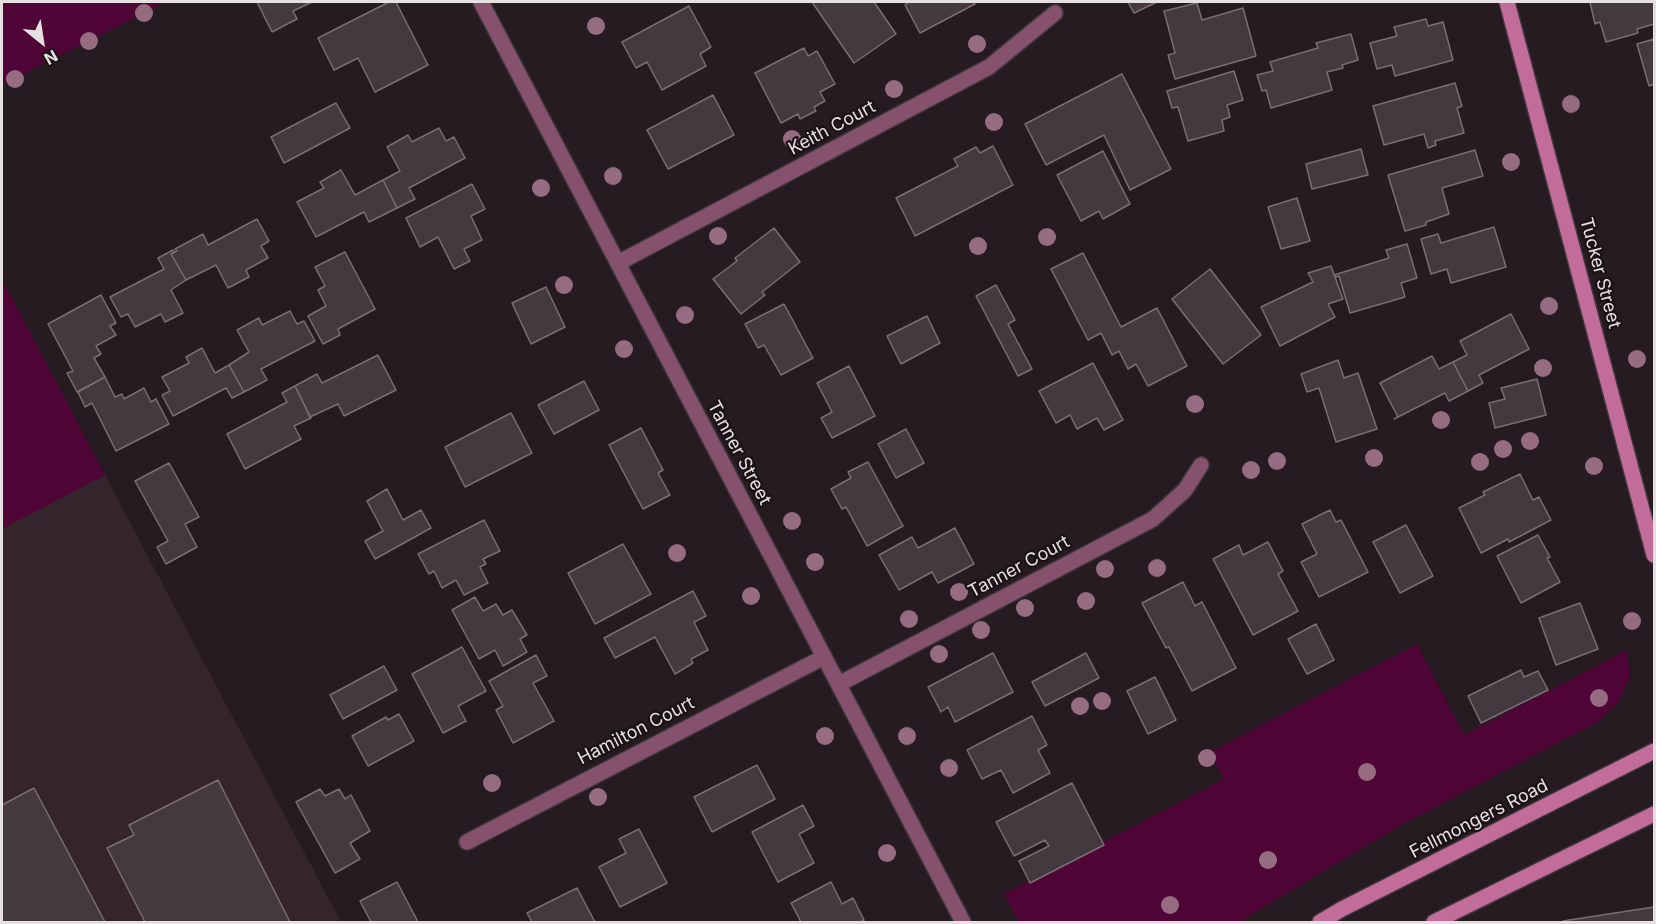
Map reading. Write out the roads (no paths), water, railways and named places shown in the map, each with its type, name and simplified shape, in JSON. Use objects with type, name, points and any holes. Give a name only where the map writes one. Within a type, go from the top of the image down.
[{"type":"main road","name":"Tucker Street","points":[[1507,2],[1654,553]]},
{"type":"main road","name":"Fellmongers Road","points":[[1320,922],[1654,750]]},
{"type":"main road","points":[[1434,922],[1654,814]]},
{"type":"street","name":"Tanner Street","points":[[481,2],[963,922]]},
{"type":"street","name":"Keith Court","points":[[618,263],[989,67],[1055,13]]},
{"type":"street","name":"Tanner Court","points":[[839,684],[1153,519],[1185,490],[1202,465]]},
{"type":"street","name":"Hamilton Court","points":[[467,842],[824,657]]}]
